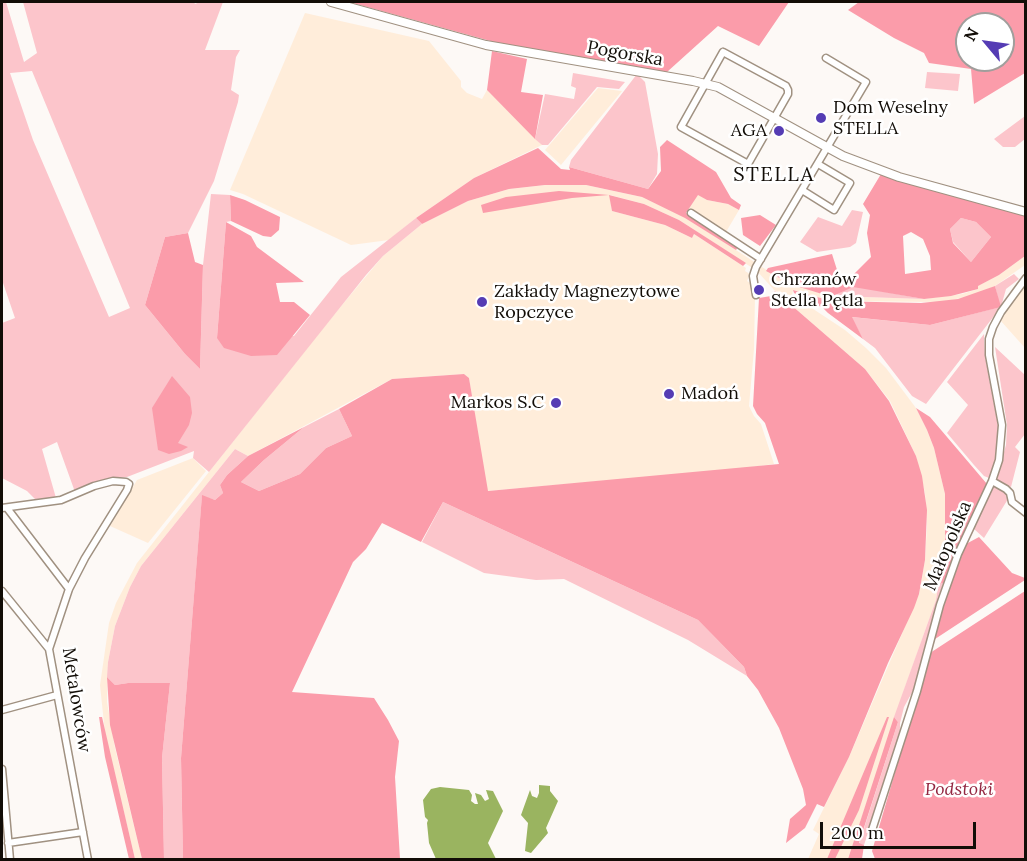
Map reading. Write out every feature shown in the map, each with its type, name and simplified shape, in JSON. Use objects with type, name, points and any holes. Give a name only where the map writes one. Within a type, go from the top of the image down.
[{"type":"street","name":"Pogorska","points":[[331,2],[486,45],[718,87],[826,148],[899,177],[1026,212]]},
{"type":"street","points":[[723,52],[788,90],[788,94],[748,164],[681,127],[705,84],[723,52]]},
{"type":"street","points":[[756,295],[753,276],[761,259],[866,82],[826,58]]},
{"type":"street","points":[[802,190],[834,210],[850,183],[818,164]]},
{"type":"street","points":[[692,213],[761,259]]},
{"type":"street","name":"Małopolska","points":[[872,830],[917,691],[940,605],[958,554],[992,481],[1000,451],[1002,425],[989,355],[989,339],[1001,312],[1026,278]]},
{"type":"street","name":"Metalowców","points":[[4,508],[61,500],[94,486],[113,481],[129,484],[69,589],[49,649],[88,860]]},
{"type":"street","points":[[992,481],[1008,491],[1012,502],[1026,513]]},
{"type":"street","points":[[4,508],[69,589]]},
{"type":"street","points":[[2,591],[49,649]]},
{"type":"street","points":[[2,710],[57,695]]},
{"type":"street","points":[[2,770],[10,860]]},
{"type":"street","points":[[8,843],[83,832]]},
{"type":"shaded area","points":[[2,2],[6,2],[24,62],[37,53],[23,2],[194,2],[195,4],[223,2],[205,50],[240,50],[236,57],[231,90],[239,95],[238,102],[214,181],[188,233],[165,237],[145,305],[200,369],[203,265],[211,194],[230,195],[231,221],[226,222],[217,338],[294,336],[341,277],[416,218],[422,224],[383,256],[366,275],[209,472],[193,458],[194,451],[127,477],[113,479],[75,492],[57,442],[42,449],[56,498],[37,501],[27,491],[2,478],[2,323],[15,318],[2,280]],"holes":[[[32,71],[130,308],[109,317],[33,140],[10,73]]]},
{"type":"shaded area","points":[[305,13],[429,41],[461,81],[461,87],[467,93],[482,99],[487,90],[542,145],[474,178],[416,218],[389,240],[351,245],[230,190]]},
{"type":"shaded area","points":[[927,72],[960,74],[958,91],[925,88]]},
{"type":"shaded area","points":[[573,73],[625,82],[619,89],[597,87],[548,145],[542,145],[535,139],[545,94],[574,99],[576,88],[571,86]]},
{"type":"shaded area","points":[[637,74],[645,82],[658,154],[657,174],[648,189],[569,167],[571,160]]},
{"type":"shaded area","points":[[598,88],[622,91],[561,165],[545,150]]},
{"type":"shaded area","points":[[1025,116],[1025,139],[1015,147],[1003,147],[994,139]]},
{"type":"shaded area","points":[[545,185],[586,185],[642,197],[685,217],[779,278],[833,296],[924,299],[962,294],[978,289],[977,286],[999,275],[1025,256],[1025,265],[995,286],[974,295],[943,302],[831,301],[793,290],[792,295],[845,330],[866,348],[886,368],[916,408],[934,448],[945,494],[945,544],[936,600],[848,859],[808,859],[819,834],[813,830],[849,757],[919,594],[925,560],[927,526],[925,493],[916,456],[890,401],[865,369],[775,291],[757,271],[679,220],[644,204],[610,195],[612,211],[665,225],[692,238],[694,234],[746,268],[745,271],[750,274],[747,281],[753,285],[755,297],[754,349],[749,406],[761,424],[774,464],[730,470],[487,491],[469,378],[464,374],[392,379],[248,456],[235,449],[141,566],[115,626],[108,662],[107,702],[115,748],[142,859],[135,859],[105,733],[100,685],[109,623],[116,603],[137,563],[322,329],[383,256],[422,224],[468,201],[509,189]]},
{"type":"shaded area","points":[[698,194],[707,200],[728,204],[739,210],[726,232],[688,209]]},
{"type":"shaded area","points":[[852,210],[863,212],[856,243],[850,247],[817,252],[800,242],[818,217],[842,226]]},
{"type":"shaded area","points":[[961,218],[976,222],[991,237],[971,262],[953,242],[950,229]]},
{"type":"shaded area","points":[[1014,274],[1019,279],[1006,289],[1001,307],[926,404],[912,396],[875,348],[863,339],[851,317],[930,325],[1000,307],[995,286]]},
{"type":"shaded area","points":[[1025,285],[1025,348],[1000,320]]},
{"type":"shaded area","points":[[853,286],[924,299],[833,296]]},
{"type":"shaded area","points":[[984,334],[985,356],[999,431],[997,458],[989,478],[984,476],[947,433],[968,405],[947,382]]},
{"type":"shaded area","points":[[995,347],[1025,375],[1025,434],[1015,447],[1020,452],[1011,487],[996,480],[1006,445],[1007,425]]},
{"type":"shaded area","points":[[339,409],[352,436],[326,448],[300,474],[259,491],[241,482],[304,427]]},
{"type":"shaded area","points":[[235,449],[248,456],[227,475],[220,485],[223,493],[215,500],[202,496],[181,758],[183,859],[164,859],[162,758],[170,683],[115,685],[107,677],[108,662],[115,626],[141,566]]},
{"type":"shaded area","points":[[193,458],[206,471],[148,543],[110,526],[137,480]]},
{"type":"shaded area","points":[[994,484],[1006,492],[1008,499],[984,538],[974,529],[991,486]]},
{"type":"shaded area","points":[[443,502],[698,620],[744,667],[747,676],[688,640],[564,579],[536,580],[484,573],[422,542]]},
{"type":"shaded area","points":[[939,581],[943,584],[915,687],[904,707],[900,735],[864,845],[859,844],[898,722],[894,717],[936,600]]},
{"type":"shaded area","points":[[539,785],[550,786],[550,791],[558,801],[546,828],[548,833],[531,853],[525,851],[528,823],[521,815],[530,790],[532,796],[537,798]]},
{"type":"shaded area","points":[[440,787],[469,790],[472,795],[471,801],[475,804],[478,804],[475,793],[481,795],[485,801],[489,799],[486,790],[493,791],[503,811],[488,843],[496,859],[436,859],[429,843],[428,820],[425,817],[423,800],[431,789]]},
{"type":"green space","points":[[349,2],[789,2],[759,46],[718,26],[667,72],[494,42]]},
{"type":"green space","points":[[859,2],[1025,2],[1025,73],[974,104],[971,72],[1015,72],[1015,12],[955,12],[955,67],[929,63],[924,53],[848,10]]},
{"type":"green space","points":[[492,51],[527,59],[521,92],[543,95],[535,139],[487,90]]},
{"type":"green space","points":[[667,140],[716,172],[731,198],[741,205],[739,210],[728,204],[707,200],[698,195],[686,213],[738,247],[736,250],[685,218],[642,197],[586,185],[545,185],[509,189],[468,201],[422,224],[416,218],[474,178],[538,148],[561,169],[570,170],[569,167],[648,189],[661,171],[660,147]]},
{"type":"green space","points":[[881,174],[1025,216],[1025,256],[999,275],[978,286],[978,289],[951,296],[924,299],[853,287],[833,296],[793,285],[766,271],[768,268],[832,254],[838,273],[848,280],[871,257],[867,233],[870,215],[863,204]],"holes":[[[961,218],[976,222],[991,237],[971,262],[953,243],[950,229]],[[911,232],[923,239],[930,256],[931,270],[905,274],[903,236]]]},
{"type":"green space","points":[[559,191],[609,195],[572,198],[483,213],[481,205],[506,197]]},
{"type":"green space","points":[[230,195],[280,217],[279,230],[271,237],[263,236],[231,221]]},
{"type":"green space","points":[[609,195],[644,204],[679,220],[746,263],[743,266],[694,234],[692,238],[665,225],[612,211]]},
{"type":"green space","points":[[760,215],[776,225],[760,246],[743,235],[741,218]]},
{"type":"green space","points":[[226,222],[251,236],[257,247],[304,282],[276,283],[280,302],[294,302],[310,315],[277,355],[251,356],[224,348],[217,338]]},
{"type":"green space","points":[[188,233],[195,262],[203,265],[200,369],[145,305],[165,237]]},
{"type":"green space","points":[[995,286],[1001,307],[930,325],[852,317],[863,339],[823,308],[794,293],[793,290],[831,301],[921,303],[958,299]]},
{"type":"green space","points":[[775,291],[865,369],[889,401],[916,456],[922,476],[927,510],[925,560],[914,608],[888,663],[849,757],[824,807],[817,804],[805,828],[786,843],[790,819],[806,805],[803,789],[779,728],[758,690],[747,676],[744,667],[698,620],[443,502],[421,542],[382,523],[366,549],[353,562],[292,692],[374,698],[399,741],[395,777],[400,859],[183,859],[181,758],[202,495],[215,500],[223,493],[220,485],[227,475],[248,456],[304,427],[241,482],[259,491],[300,474],[326,448],[352,436],[339,409],[392,379],[464,374],[469,378],[488,491],[779,464],[765,423],[753,406],[759,298],[771,296]]},
{"type":"green space","points":[[172,376],[190,397],[192,413],[189,425],[178,443],[188,447],[169,454],[158,450],[152,408]]},
{"type":"green space","points":[[916,408],[930,417],[987,484],[943,584],[939,581],[945,544],[945,494],[934,448]]},
{"type":"green space","points":[[979,537],[1012,573],[1025,580],[932,641],[966,544]]},
{"type":"green space","name":"Podstoki","points":[[1025,591],[1025,859],[875,859],[872,851],[930,653]]},
{"type":"green space","points":[[107,677],[115,685],[170,683],[162,758],[164,859],[142,859],[110,725]]},
{"type":"green space","points":[[99,717],[102,717],[135,859],[129,859],[105,757]]},
{"type":"green space","points":[[887,717],[889,717],[859,810],[835,859],[827,859]]},
{"type":"green space","points":[[894,717],[898,722],[859,843],[864,845],[862,859],[848,859]]},
{"type":"place","name":"Dom Weselny STELLA","points":[[821,118]]},
{"type":"place","name":"AGA","points":[[779,131]]},
{"type":"place","name":"Chrzanów Stella Pętla","points":[[759,290]]},
{"type":"place","name":"Zakłady Magnezytowe Ropczyce","points":[[482,302]]},
{"type":"place","name":"Madoń","points":[[669,394]]},
{"type":"place","name":"Markos S.C","points":[[556,403]]},
{"type":"district","name":"STELLA","points":[[774,175]]}]
